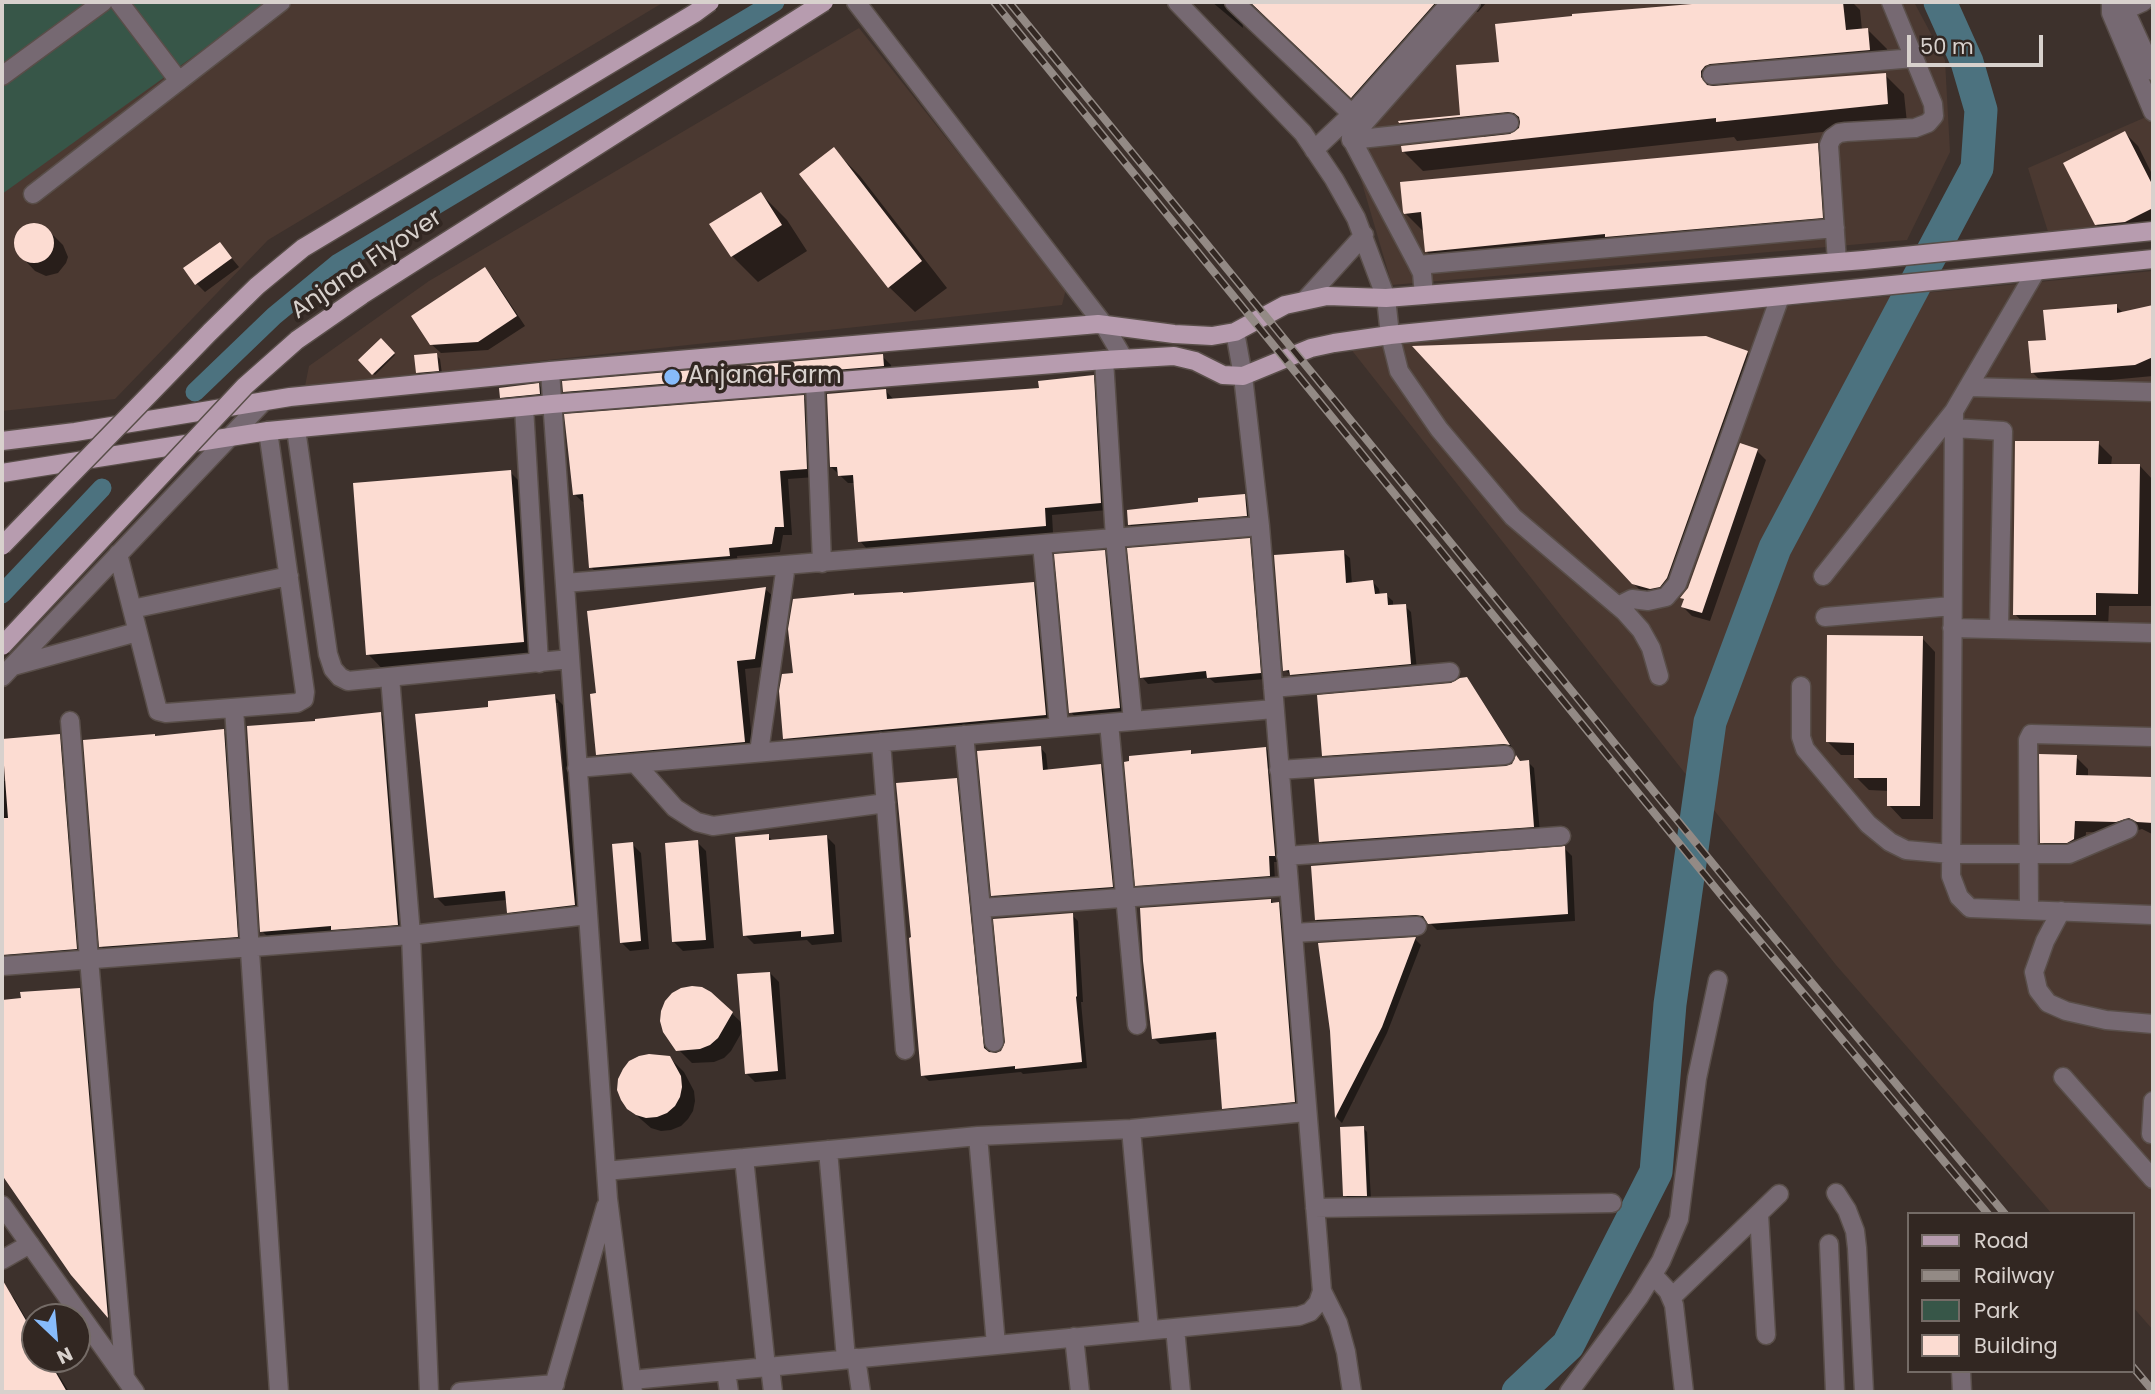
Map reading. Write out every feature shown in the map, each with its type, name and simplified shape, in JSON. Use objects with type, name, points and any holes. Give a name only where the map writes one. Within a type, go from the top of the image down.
[{"type":"main road","name":"Anjana Flyover","points":[[2,546],[210,332],[257,286],[303,248],[710,2]]},
{"type":"main road","name":"Anjana Flyover","points":[[2,646],[245,386],[297,341],[362,295],[824,2]]},
{"type":"main road","points":[[2,441],[75,432],[290,397],[550,371],[1104,325],[1212,336],[1236,332],[1285,304],[1327,296],[1386,298],[1864,260],[2153,230]]},
{"type":"main road","points":[[2,473],[268,431],[552,404],[1104,360],[1174,356],[1195,361],[1223,375],[1243,376],[1311,348],[1390,335],[2153,259]]},
{"type":"street","points":[[2,76],[103,2]]},
{"type":"street","points":[[119,2],[179,81]]},
{"type":"street","points":[[33,194],[281,2]]},
{"type":"street","points":[[856,2],[1104,325],[1124,359]]},
{"type":"street","points":[[1177,2],[1284,112],[1303,134],[1339,188],[1364,235],[1386,298],[1390,335],[1399,371],[1448,439],[1513,517],[1618,606],[1641,630],[1651,648],[1659,676]]},
{"type":"street","points":[[1234,2],[1352,114]]},
{"type":"street","points":[[1314,150],[1352,114],[1451,2]]},
{"type":"street","points":[[1351,140],[1471,2]]},
{"type":"street","points":[[1837,262],[1829,145],[1832,138],[1846,132],[1915,128],[1928,123],[1934,116],[1933,104],[1891,2]]},
{"type":"street","points":[[2111,2],[2111,13],[2153,112]]},
{"type":"street","points":[[2143,2],[2125,10],[2153,71]]},
{"type":"street","points":[[1712,75],[1914,58]]},
{"type":"street","points":[[1351,140],[1509,122]]},
{"type":"street","points":[[1351,140],[1418,265],[1422,274],[1424,295]]},
{"type":"street","points":[[1418,265],[1835,228]]},
{"type":"street","points":[[1306,299],[1364,235]]},
{"type":"street","points":[[1823,576],[1954,419],[2029,272]]},
{"type":"street","points":[[1618,606],[1632,599],[1648,601],[1666,597],[1677,584],[1780,297]]},
{"type":"street","points":[[1236,332],[1259,526],[1322,1291],[1338,1323],[1352,1392]]},
{"type":"street","points":[[1104,360],[1115,538],[1133,721]]},
{"type":"street","points":[[550,371],[608,1199],[632,1386],[726,1371],[1299,1316],[1318,1303],[1322,1291]]},
{"type":"street","points":[[815,383],[822,563]]},
{"type":"street","points":[[1968,387],[2153,392]]},
{"type":"street","points":[[7,671],[264,401]]},
{"type":"street","points":[[524,407],[539,663]]},
{"type":"street","points":[[1954,419],[1951,876],[1959,897],[1970,908],[2153,915]]},
{"type":"street","points":[[1954,419],[2003,431],[1999,629]]},
{"type":"street","points":[[296,429],[328,654],[333,669],[340,677],[348,681],[570,659]]},
{"type":"street","points":[[118,554],[158,711],[166,713],[297,703],[304,698],[268,431]]},
{"type":"street","points":[[565,583],[1259,526]]},
{"type":"street","points":[[1042,544],[1059,727]]},
{"type":"street","points":[[759,752],[786,565]]},
{"type":"street","points":[[132,609],[289,576]]},
{"type":"street","points":[[1825,617],[1952,606]]},
{"type":"street","points":[[1952,628],[2153,633]]},
{"type":"street","points":[[7,671],[137,632]]},
{"type":"street","points":[[1273,688],[1450,672]]},
{"type":"street","points":[[390,677],[411,935],[429,1392]]},
{"type":"street","points":[[1801,686],[1801,737],[1805,749],[1868,824],[1890,842],[1906,850],[1951,854],[2068,854],[2128,829]]},
{"type":"street","points":[[234,708],[279,1392]]},
{"type":"street","points":[[578,768],[1274,709]]},
{"type":"street","points":[[70,721],[128,1387]]},
{"type":"street","points":[[1109,723],[1137,1026]]},
{"type":"street","points":[[2029,910],[2028,740],[2031,734],[2153,737]]},
{"type":"street","points":[[964,735],[994,1042]]},
{"type":"street","points":[[881,742],[905,1050]]},
{"type":"street","points":[[1279,769],[1505,755]]},
{"type":"street","points":[[635,763],[675,808],[696,822],[713,826],[886,803]]},
{"type":"street","points":[[1286,856],[1560,836]]},
{"type":"street","points":[[981,908],[1289,886]]},
{"type":"street","points":[[2060,911],[2034,972],[2038,990],[2048,1003],[2066,1011],[2106,1020],[2153,1024]]},
{"type":"street","points":[[2,966],[411,935],[588,915]]},
{"type":"street","points":[[1293,933],[1417,926]]},
{"type":"street","points":[[1569,1392],[1653,1275],[1679,1219],[1697,1078],[1718,980]]},
{"type":"street","points":[[2063,1077],[2153,1180]]},
{"type":"street","points":[[2151,1134],[2153,1101]]},
{"type":"street","points":[[606,1171],[978,1136],[1131,1129],[1306,1112]]},
{"type":"street","points":[[1131,1129],[1149,1330]]},
{"type":"street","points":[[978,1136],[996,1345]]},
{"type":"street","points":[[828,1150],[851,1359],[861,1392]]},
{"type":"street","points":[[744,1158],[773,1392]]},
{"type":"street","points":[[1836,1193],[1847,1210],[1855,1231],[1864,1392]]},
{"type":"street","points":[[1671,1298],[1779,1194]]},
{"type":"street","points":[[460,1392],[554,1388],[608,1199]]},
{"type":"street","points":[[1315,1208],[1612,1203]]},
{"type":"street","points":[[2,1205],[128,1387]]},
{"type":"street","points":[[1759,1214],[1766,1335]]},
{"type":"street","points":[[2,1260],[30,1244]]},
{"type":"street","points":[[1829,1244],[1835,1392]]},
{"type":"street","points":[[1653,1275],[1668,1292],[1674,1305],[1684,1392]]},
{"type":"street","points":[[1175,1328],[1181,1392]]},
{"type":"street","points":[[1074,1337],[1080,1392]]},
{"type":"street","points":[[726,1371],[729,1392]]},
{"type":"street","points":[[1961,1373],[1962,1392]]},
{"type":"shaded area","points":[[2,2],[664,2],[268,240],[115,399],[2,411]]},
{"type":"shaded area","points":[[1479,2],[1914,2],[1945,60],[1950,152],[1907,240],[1392,285],[1354,156],[1403,70],[1458,31]]},
{"type":"shaded area","points":[[859,28],[1066,289],[1062,305],[305,386],[309,366],[429,281]]},
{"type":"shaded area","points":[[2153,114],[2153,223],[2049,235],[2028,168]]},
{"type":"shaded area","points":[[2153,271],[2153,1330],[2134,1308],[2134,1212],[2050,1212],[1836,965],[1350,348]]},
{"type":"green space","points":[[2,2],[269,2],[2,194]]},
{"type":"building","points":[[1250,2],[1436,2],[1351,98]]},
{"type":"building","points":[[1716,2],[1843,2],[1846,30],[1868,28],[1870,50],[1710,64],[1701,71],[1701,77],[1707,85],[1886,73],[1888,104],[1716,122],[1716,118],[1402,152],[1401,146],[1510,134],[1519,128],[1519,117],[1508,112],[1398,121],[1460,115],[1456,65],[1499,62],[1495,24],[1572,14]]},
{"type":"building","points":[[2125,131],[2153,186],[2153,208],[2125,222],[2095,225],[2063,163]]},
{"type":"building","points":[[1818,143],[1823,218],[1605,237],[1605,234],[1425,252],[1421,212],[1403,212],[1400,182]]},
{"type":"building","points":[[834,147],[922,261],[888,288],[799,174]]},
{"type":"building","points":[[761,192],[782,225],[731,257],[709,224]]},
{"type":"building","points":[[34,223],[42,224],[48,229],[53,235],[53,251],[48,257],[42,262],[34,263],[26,262],[20,257],[15,251],[14,243],[15,235],[20,229],[26,224]]},
{"type":"building","points":[[220,242],[232,258],[195,285],[183,268]]},
{"type":"building","points":[[485,267],[517,316],[478,342],[430,345],[411,316]]},
{"type":"building","points":[[2117,304],[2117,313],[2153,305],[2153,357],[2135,365],[2031,373],[2028,341],[2046,340],[2043,310]]},
{"type":"building","points":[[1706,336],[1748,351],[1667,578],[1660,587],[1650,589],[1632,584],[1412,346]]},
{"type":"building","points":[[381,338],[395,353],[372,375],[358,360]]},
{"type":"building","points":[[437,353],[439,371],[416,373],[414,355]]},
{"type":"building","points":[[883,354],[884,366],[563,392],[562,381]]},
{"type":"building","points":[[1094,375],[1101,503],[1045,508],[1046,526],[858,542],[853,475],[838,476],[837,467],[830,467],[827,394],[886,389],[887,399],[1039,388],[1038,381]]},
{"type":"building","points":[[539,383],[540,394],[500,398],[499,388]]},
{"type":"building","points":[[804,395],[807,469],[780,471],[784,527],[775,527],[772,544],[729,548],[730,556],[589,568],[583,494],[573,495],[564,414]]},
{"type":"building","points":[[2015,441],[2099,441],[2098,464],[2140,464],[2138,594],[2096,593],[2096,615],[2013,615]]},
{"type":"building","points":[[1740,443],[1758,449],[1702,613],[1681,607],[1684,599],[1680,598],[1688,588]]},
{"type":"building","points":[[511,470],[524,642],[366,655],[353,483]]},
{"type":"building","points":[[1245,494],[1247,516],[1128,525],[1127,510],[1198,502],[1198,498]]},
{"type":"building","points":[[1250,538],[1261,673],[1207,678],[1206,671],[1140,678],[1127,548]]},
{"type":"building","points":[[1105,550],[1120,708],[1069,713],[1054,554]]},
{"type":"building","points":[[1344,550],[1346,583],[1373,580],[1375,594],[1387,593],[1388,605],[1406,604],[1411,664],[1290,675],[1289,670],[1283,671],[1274,555]]},
{"type":"building","points":[[1034,582],[1046,715],[783,739],[779,691],[782,674],[793,673],[788,629],[793,599]]},
{"type":"building","points":[[766,587],[755,659],[737,661],[745,742],[596,755],[590,694],[596,693],[587,611]]},
{"type":"building","points":[[1827,635],[1923,636],[1920,806],[1887,806],[1887,778],[1854,778],[1854,743],[1826,742]]},
{"type":"building","points":[[1467,677],[1510,745],[1322,756],[1317,695],[1451,683]]},
{"type":"building","points":[[555,694],[575,905],[507,913],[505,891],[434,898],[415,714],[488,707],[488,701]]},
{"type":"building","points":[[381,712],[398,925],[331,930],[331,926],[260,932],[247,726]]},
{"type":"building","points":[[224,729],[238,937],[99,947],[83,740]]},
{"type":"building","points":[[60,734],[77,949],[2,955],[2,818],[8,818],[2,739]]},
{"type":"building","points":[[1041,746],[1043,770],[1101,764],[1113,887],[991,896],[977,751]]},
{"type":"building","points":[[1266,747],[1275,854],[1269,856],[1270,876],[1135,886],[1124,762],[1129,761],[1129,756]]},
{"type":"building","points":[[2039,754],[2077,755],[2076,775],[2153,777],[2153,823],[2137,822],[2129,818],[2116,822],[2075,821],[2074,839],[2067,843],[2040,843]]},
{"type":"building","points":[[1516,755],[1520,761],[1529,760],[1534,827],[1319,842],[1314,779],[1506,766],[1512,764]]},
{"type":"building","points":[[957,778],[984,1048],[996,1053],[1001,1051],[1005,1042],[993,919],[1073,913],[1082,1062],[921,1076],[896,783]]},
{"type":"building","points":[[769,834],[769,840],[827,835],[834,934],[801,937],[801,931],[743,936],[735,837]]},
{"type":"building","points":[[698,840],[706,940],[672,942],[665,843]]},
{"type":"building","points":[[633,842],[641,941],[620,943],[612,844]]},
{"type":"building","points":[[1565,846],[1568,914],[1428,924],[1423,916],[1416,915],[1315,920],[1311,866]]},
{"type":"building","points":[[1271,899],[1271,903],[1279,902],[1295,1102],[1222,1109],[1216,1032],[1152,1039],[1140,908]]},
{"type":"building","points":[[1416,937],[1382,1027],[1335,1118],[1330,1031],[1318,943]]},
{"type":"building","points":[[770,972],[778,1071],[745,1074],[737,974]]},
{"type":"building","points":[[692,986],[711,992],[733,1012],[718,1038],[710,1045],[700,1049],[676,1051],[663,1032],[661,1011],[672,993]]},
{"type":"building","points":[[80,988],[108,1318],[71,1275],[2,1175],[2,1000],[21,998],[20,992]]},
{"type":"building","points":[[649,1054],[670,1056],[681,1076],[682,1087],[675,1106],[667,1113],[646,1118],[627,1109],[617,1090],[618,1079],[629,1061]]},
{"type":"building","points":[[1364,1126],[1367,1196],[1343,1196],[1340,1127]]},
{"type":"building","points":[[2,1279],[21,1312],[21,1373],[56,1373],[67,1392],[2,1392]]},
{"type":"waterway","points":[[195,392],[274,316],[337,264],[775,2]]},
{"type":"waterway","points":[[1518,1392],[1568,1345],[1656,1172],[1670,1004],[1710,722],[1775,548],[1977,168],[1981,110],[1967,62],[1940,2]]},
{"type":"waterway","points":[[2,594],[102,488]]},
{"type":"railway","points":[[994,2],[1726,901],[1986,1212]]},
{"type":"railway","points":[[1009,2],[1736,892],[2003,1212]]},
{"type":"railway","points":[[2134,1368],[2153,1391]]},
{"type":"place","name":"Anjana Farm","points":[[672,377]]}]
